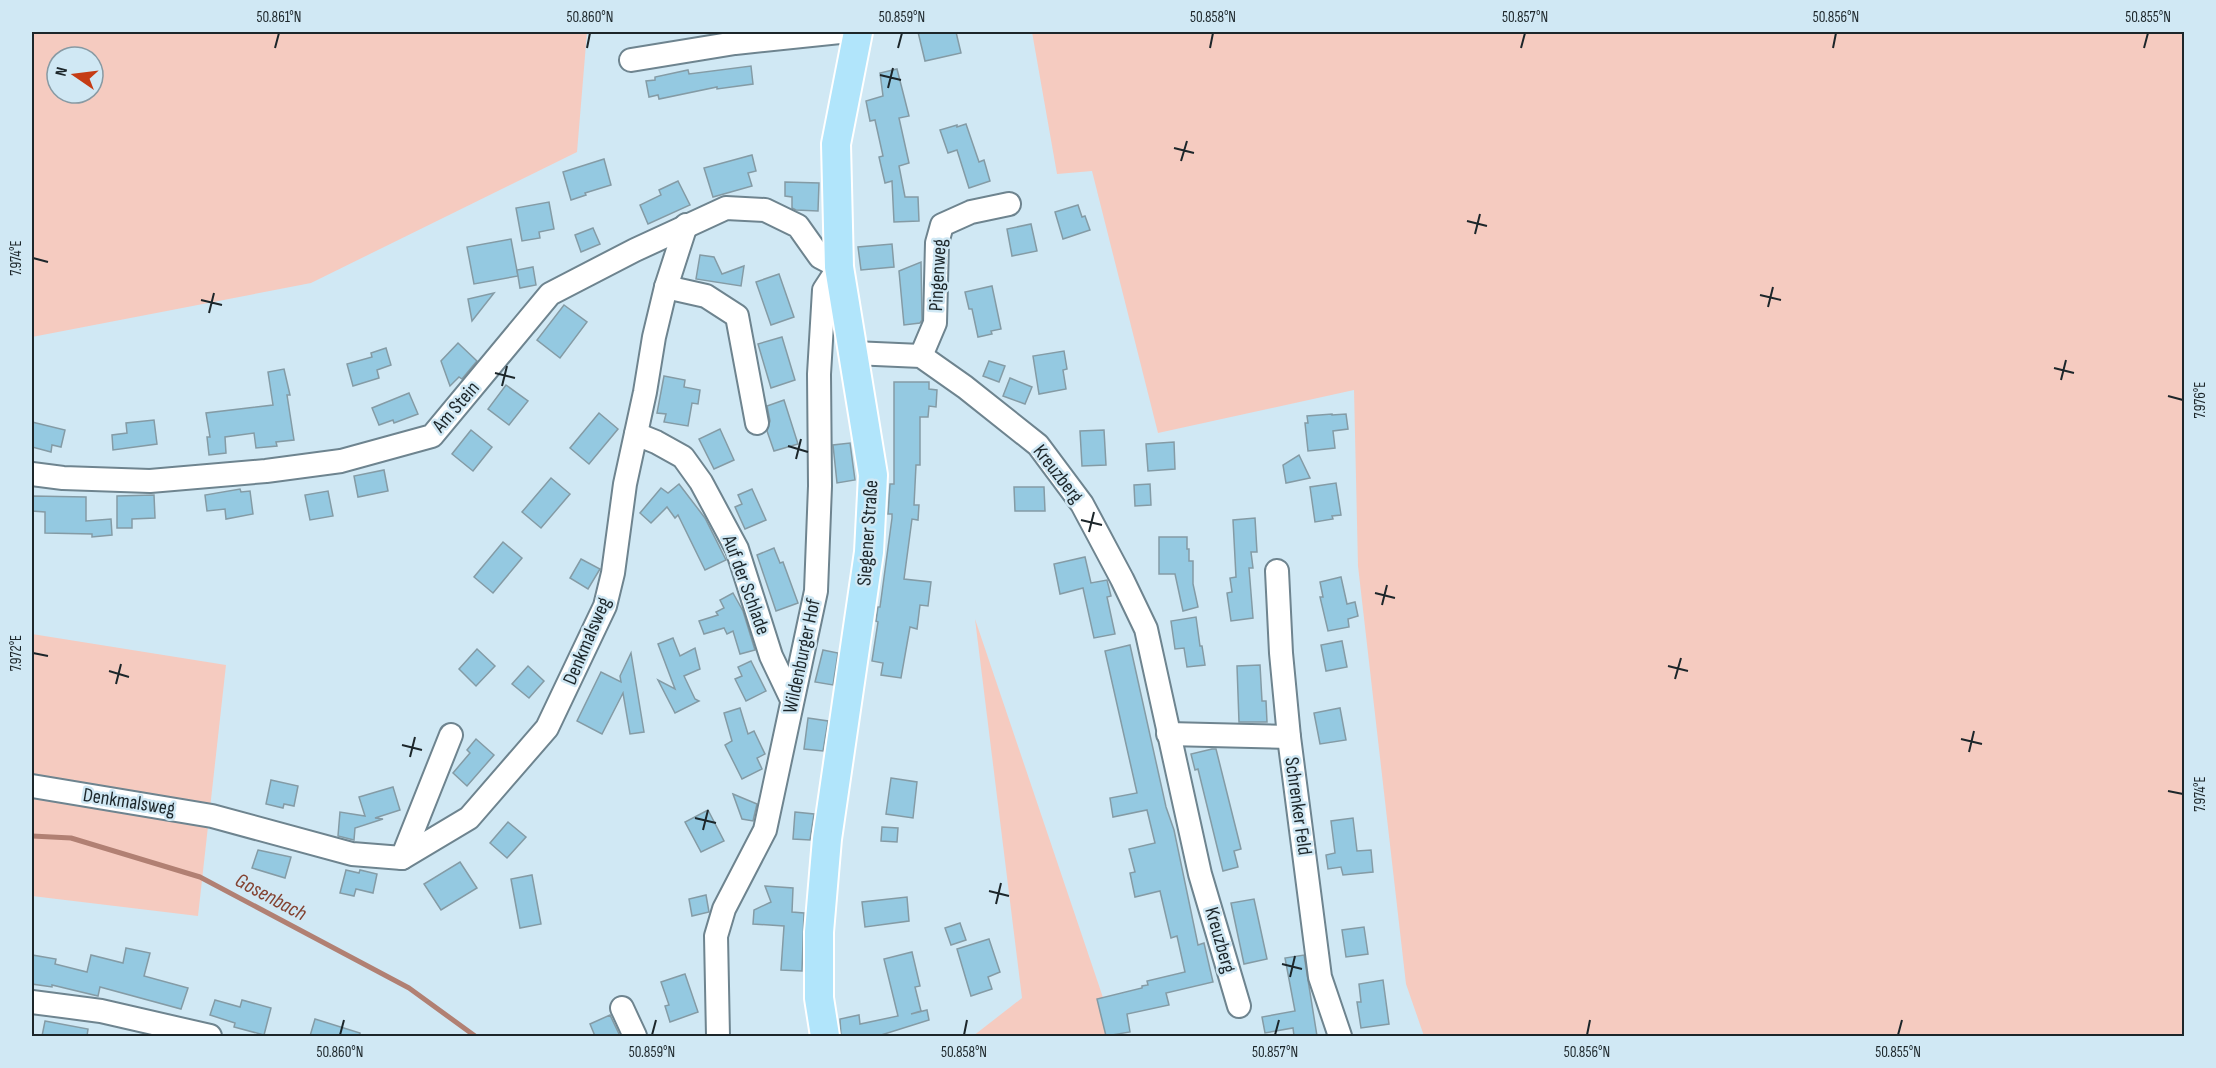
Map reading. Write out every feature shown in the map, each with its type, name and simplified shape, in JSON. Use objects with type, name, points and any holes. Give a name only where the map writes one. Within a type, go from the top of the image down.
[{"type":"main road","name":"Siegener Straße","points":[[825,1036],[819,998],[819,932],[827,839],[869,552],[873,475],[839,267],[836,144],[858,32]]},
{"type":"street","points":[[631,60],[735,42],[840,32]]},
{"type":"street","name":"Pingenweg","points":[[921,356],[935,323],[937,243],[942,225],[971,212],[1009,204]]},
{"type":"street","name":"Am Stein","points":[[32,474],[63,478],[150,481],[266,471],[341,461],[432,436],[550,294],[686,225],[726,208],[765,210],[798,226],[820,257],[839,267]]},
{"type":"street","name":"Denkmalsweg","points":[[32,786],[212,816],[352,854],[402,858],[469,818],[547,728],[605,606],[613,573],[625,483],[654,337],[666,287],[686,225]]},
{"type":"street","name":"Wildenburger Hof","points":[[718,1036],[716,936],[724,909],[765,830],[816,591],[820,486],[819,374],[824,290],[839,267]]},
{"type":"street","points":[[666,287],[706,296],[737,316],[757,423]]},
{"type":"street","points":[[853,353],[921,356]]},
{"type":"street","name":"Kreuzberg","points":[[921,356],[965,387],[1038,445],[1082,504],[1122,579],[1146,630],[1200,874],[1239,1006]]},
{"type":"street","name":"Auf der Schlade","points":[[636,434],[683,457],[701,482],[737,549],[771,656],[792,700]]},
{"type":"street","name":"Schrenker Feld","points":[[1277,572],[1281,653],[1289,737],[1320,977],[1340,1036]]},
{"type":"street","points":[[1168,734],[1289,737]]},
{"type":"street","points":[[402,858],[451,735]]},
{"type":"street","points":[[32,1002],[101,1011],[210,1036]]},
{"type":"street","points":[[622,1008],[634,1036]]},
{"type":"shaded area","points":[[32,32],[587,32],[577,152],[311,283],[32,337]]},
{"type":"shaded area","points":[[1032,32],[2184,32],[2184,1036],[1424,1036],[1406,984],[1358,566],[1354,390],[1158,433],[1092,171],[1057,174]]},
{"type":"shaded area","points":[[975,619],[1116,1036],[973,1036],[1022,998]]},
{"type":"shaded area","points":[[32,634],[226,665],[198,916],[32,896]]},
{"type":"building","points":[[918,32],[956,32],[961,53],[925,61]]},
{"type":"building","points":[[751,66],[753,84],[717,89],[717,87],[659,99],[658,95],[649,97],[646,81],[655,80],[655,77],[688,70],[689,74]]},
{"type":"building","points":[[897,69],[909,116],[899,118],[909,163],[899,166],[905,197],[918,197],[919,221],[894,222],[892,181],[885,183],[879,157],[883,156],[875,120],[870,121],[866,101],[883,96],[880,73]]},
{"type":"building","points":[[966,124],[979,162],[984,160],[990,181],[969,188],[957,150],[948,153],[940,130]]},
{"type":"building","points":[[752,155],[756,171],[748,173],[752,186],[713,197],[704,168]]},
{"type":"building","points":[[604,159],[611,185],[571,200],[563,172]]},
{"type":"building","points":[[678,181],[690,205],[648,224],[640,205],[661,195],[659,190]]},
{"type":"building","points":[[785,182],[819,183],[818,211],[792,208],[792,197],[785,196]]},
{"type":"building","points":[[549,202],[554,229],[539,232],[540,238],[522,241],[516,208]]},
{"type":"building","points":[[1078,205],[1090,230],[1063,239],[1055,212]]},
{"type":"building","points":[[1031,224],[1037,251],[1012,256],[1007,229]]},
{"type":"building","points":[[593,228],[600,244],[581,252],[575,235]]},
{"type":"building","points":[[511,239],[518,276],[474,284],[467,247]]},
{"type":"building","points":[[892,244],[894,267],[861,270],[858,247]]},
{"type":"building","points":[[700,255],[714,257],[722,274],[744,266],[741,286],[696,279]]},
{"type":"building","points":[[921,262],[922,320],[920,323],[904,325],[899,271]]},
{"type":"building","points":[[533,267],[536,285],[520,288],[517,270]]},
{"type":"building","points":[[779,274],[794,317],[771,325],[756,282]]},
{"type":"building","points":[[992,286],[1001,329],[978,337],[972,309],[969,309],[965,292]]},
{"type":"building","points":[[494,293],[472,321],[468,299]]},
{"type":"building","points":[[564,305],[587,322],[560,358],[537,340]]},
{"type":"building","points":[[782,337],[795,380],[771,388],[758,344]]},
{"type":"building","points":[[458,343],[477,361],[462,379],[459,377],[450,386],[441,361]]},
{"type":"building","points":[[386,348],[391,365],[377,370],[379,378],[353,386],[347,364],[372,357],[371,353]]},
{"type":"building","points":[[1064,351],[1067,369],[1063,370],[1066,389],[1039,394],[1033,356]]},
{"type":"building","points":[[989,361],[1005,366],[999,382],[983,376]]},
{"type":"building","points":[[284,369],[290,395],[287,395],[294,440],[276,442],[277,446],[256,448],[254,433],[225,437],[226,453],[209,455],[207,437],[210,437],[206,413],[273,405],[268,372]]},
{"type":"building","points":[[664,376],[685,380],[684,387],[700,390],[698,404],[692,403],[688,426],[664,422],[666,414],[657,413]]},
{"type":"building","points":[[1010,378],[1032,387],[1025,404],[1003,396]]},
{"type":"building","points":[[894,382],[929,382],[929,389],[937,390],[936,407],[929,406],[928,417],[920,417],[920,465],[916,465],[914,505],[919,505],[918,520],[912,519],[904,579],[931,582],[928,606],[920,605],[917,629],[910,627],[901,678],[881,675],[883,663],[872,661],[892,518],[892,514],[888,514],[890,484],[894,484]]},
{"type":"building","points":[[506,385],[528,401],[509,425],[488,409]]},
{"type":"building","points":[[409,393],[418,414],[394,423],[393,420],[379,425],[372,408]]},
{"type":"building","points":[[784,400],[798,444],[774,451],[767,431],[770,421],[767,406]]},
{"type":"building","points":[[599,413],[618,429],[589,464],[570,448]]},
{"type":"building","points":[[1346,414],[1348,429],[1333,431],[1335,448],[1308,451],[1305,423],[1308,423],[1307,416]]},
{"type":"building","points":[[154,420],[157,444],[113,450],[112,435],[127,433],[126,423]]},
{"type":"building","points":[[32,422],[65,430],[61,447],[52,445],[51,452],[32,447]]},
{"type":"building","points":[[720,429],[734,460],[714,469],[699,439]]},
{"type":"building","points":[[471,430],[492,447],[473,471],[452,454]]},
{"type":"building","points":[[1104,430],[1106,465],[1082,466],[1080,431]]},
{"type":"building","points":[[1174,442],[1175,469],[1148,471],[1146,444]]},
{"type":"building","points":[[850,443],[855,480],[837,483],[833,445]]},
{"type":"building","points":[[1299,455],[1310,478],[1286,483],[1283,465]]},
{"type":"building","points":[[384,470],[388,491],[358,497],[354,476]]},
{"type":"building","points":[[551,478],[570,494],[541,528],[522,512]]},
{"type":"building","points":[[1336,483],[1341,515],[1315,522],[1310,487]]},
{"type":"building","points":[[679,484],[705,518],[726,560],[705,570],[678,515],[675,518],[667,507],[651,523],[640,513],[661,488],[668,493]]},
{"type":"building","points":[[1150,484],[1151,505],[1135,506],[1134,485]]},
{"type":"building","points":[[1014,487],[1044,487],[1045,511],[1015,511]]},
{"type":"building","points":[[240,489],[241,492],[250,491],[253,514],[226,519],[225,509],[207,511],[205,495]]},
{"type":"building","points":[[752,489],[766,520],[745,529],[735,507],[742,504],[738,495]]},
{"type":"building","points":[[328,491],[333,516],[310,520],[305,495]]},
{"type":"building","points":[[154,495],[155,518],[132,519],[132,528],[117,528],[117,496]]},
{"type":"building","points":[[32,496],[86,497],[86,521],[111,519],[112,535],[92,537],[92,534],[45,533],[45,512],[32,511]]},
{"type":"building","points":[[1255,518],[1257,552],[1251,552],[1253,568],[1249,568],[1253,618],[1231,621],[1227,593],[1232,592],[1230,578],[1236,577],[1233,520]]},
{"type":"building","points":[[1159,537],[1187,537],[1189,561],[1193,561],[1193,584],[1198,607],[1183,611],[1175,574],[1159,574]]},
{"type":"building","points":[[503,542],[522,558],[493,593],[474,577]]},
{"type":"building","points":[[774,548],[780,563],[783,562],[798,603],[776,611],[757,555]]},
{"type":"building","points":[[1085,557],[1091,583],[1107,580],[1111,596],[1107,597],[1115,634],[1094,638],[1083,588],[1060,594],[1054,564]]},
{"type":"building","points":[[581,559],[600,569],[588,589],[570,578]]},
{"type":"building","points":[[1341,577],[1347,604],[1355,602],[1358,616],[1348,619],[1349,627],[1328,631],[1320,597],[1323,597],[1320,582]]},
{"type":"building","points":[[733,593],[743,611],[755,650],[740,654],[733,631],[727,634],[724,628],[704,634],[699,621],[718,615],[716,612],[724,608],[720,600]]},
{"type":"building","points":[[1196,617],[1205,665],[1187,667],[1184,648],[1175,649],[1171,621]]},
{"type":"building","points":[[673,638],[680,656],[695,648],[700,669],[684,676],[695,699],[699,701],[675,713],[658,680],[675,689],[658,644]]},
{"type":"building","points":[[1342,641],[1347,667],[1326,671],[1321,645]]},
{"type":"building","points":[[1130,645],[1166,807],[1174,830],[1198,945],[1204,943],[1213,982],[1166,993],[1169,1005],[1127,1014],[1130,1032],[1106,1036],[1097,999],[1142,988],[1148,985],[1147,981],[1185,972],[1177,936],[1171,938],[1160,891],[1135,897],[1130,873],[1135,872],[1129,849],[1155,843],[1147,810],[1113,817],[1110,798],[1137,793],[1105,651]]},
{"type":"building","points":[[477,649],[495,666],[476,686],[459,669]]},
{"type":"building","points":[[823,650],[838,653],[833,685],[815,682]]},
{"type":"building","points":[[631,653],[644,732],[630,734],[623,693],[602,734],[577,721],[601,672],[621,682],[620,676]]},
{"type":"building","points":[[751,661],[766,691],[746,701],[735,679],[742,676],[738,667]]},
{"type":"building","points":[[1260,665],[1262,701],[1266,701],[1267,722],[1239,722],[1237,666]]},
{"type":"building","points":[[528,666],[544,681],[529,698],[512,684]]},
{"type":"building","points":[[740,708],[748,734],[754,731],[765,754],[757,758],[762,769],[742,779],[725,745],[732,741],[724,713]]},
{"type":"building","points":[[1340,708],[1346,740],[1320,744],[1314,713]]},
{"type":"building","points":[[808,718],[828,721],[823,751],[804,749]]},
{"type":"building","points":[[476,739],[494,755],[467,786],[453,773],[470,753],[467,750]]},
{"type":"building","points":[[1216,749],[1241,849],[1234,851],[1238,867],[1223,871],[1198,769],[1195,770],[1191,754]]},
{"type":"building","points":[[891,778],[917,782],[913,818],[886,814]]},
{"type":"building","points":[[271,780],[298,786],[294,806],[284,804],[283,808],[266,804]]},
{"type":"building","points":[[393,787],[400,810],[375,818],[383,819],[355,828],[354,840],[338,836],[340,812],[365,816],[359,797]]},
{"type":"building","points":[[733,794],[757,804],[753,821],[742,819]]},
{"type":"building","points":[[708,810],[724,841],[701,852],[685,822]]},
{"type":"building","points":[[795,812],[814,814],[810,840],[793,839]]},
{"type":"building","points":[[1353,818],[1357,851],[1371,850],[1373,872],[1343,875],[1341,867],[1328,869],[1326,855],[1335,853],[1331,821]]},
{"type":"building","points":[[508,822],[526,837],[507,858],[490,843]]},
{"type":"building","points":[[882,827],[898,828],[897,842],[881,841]]},
{"type":"building","points":[[258,850],[291,857],[285,878],[252,868]]},
{"type":"building","points":[[460,862],[477,888],[441,910],[424,884]]},
{"type":"building","points":[[346,870],[377,874],[373,893],[356,889],[354,896],[340,893]]},
{"type":"building","points":[[532,875],[541,924],[520,928],[511,879]]},
{"type":"building","points":[[765,886],[793,888],[792,912],[804,913],[802,971],[781,970],[784,926],[753,924],[754,910],[771,902]]},
{"type":"building","points":[[706,895],[709,912],[692,916],[689,899]]},
{"type":"building","points":[[907,897],[909,921],[865,927],[862,902]]},
{"type":"building","points":[[1254,899],[1267,959],[1244,964],[1231,903]]},
{"type":"building","points":[[960,923],[966,940],[951,945],[945,928]]},
{"type":"building","points":[[1364,927],[1368,954],[1346,957],[1342,930]]},
{"type":"building","points":[[989,939],[1000,972],[988,977],[992,989],[971,996],[957,949]]},
{"type":"building","points":[[126,948],[150,953],[144,976],[188,988],[181,1009],[100,987],[98,996],[52,985],[52,987],[32,984],[32,955],[56,959],[55,964],[87,972],[91,955],[123,963]]},
{"type":"building","points":[[912,952],[920,986],[915,987],[921,1011],[911,1014],[927,1010],[929,1020],[878,1036],[841,1036],[840,1019],[859,1015],[860,1024],[898,1016],[884,959]]},
{"type":"building","points":[[1304,955],[1317,1036],[1294,1036],[1293,1028],[1265,1033],[1262,1017],[1295,1011],[1285,958]]},
{"type":"building","points":[[685,974],[698,1012],[670,1022],[665,1006],[669,1005],[661,982]]},
{"type":"building","points":[[1383,980],[1389,1024],[1361,1028],[1357,1002],[1361,1002],[1359,984]]},
{"type":"building","points":[[215,1000],[240,1007],[242,1000],[271,1008],[264,1035],[234,1027],[235,1023],[210,1015]]},
{"type":"building","points":[[610,1015],[620,1036],[595,1036],[590,1024]]},
{"type":"building","points":[[315,1019],[360,1033],[360,1036],[310,1036]]},
{"type":"building","points":[[45,1021],[88,1029],[87,1036],[42,1036]]},
{"type":"waterway","name":"Gosenbach","points":[[32,836],[71,838],[200,877],[409,988],[475,1036]]}]
